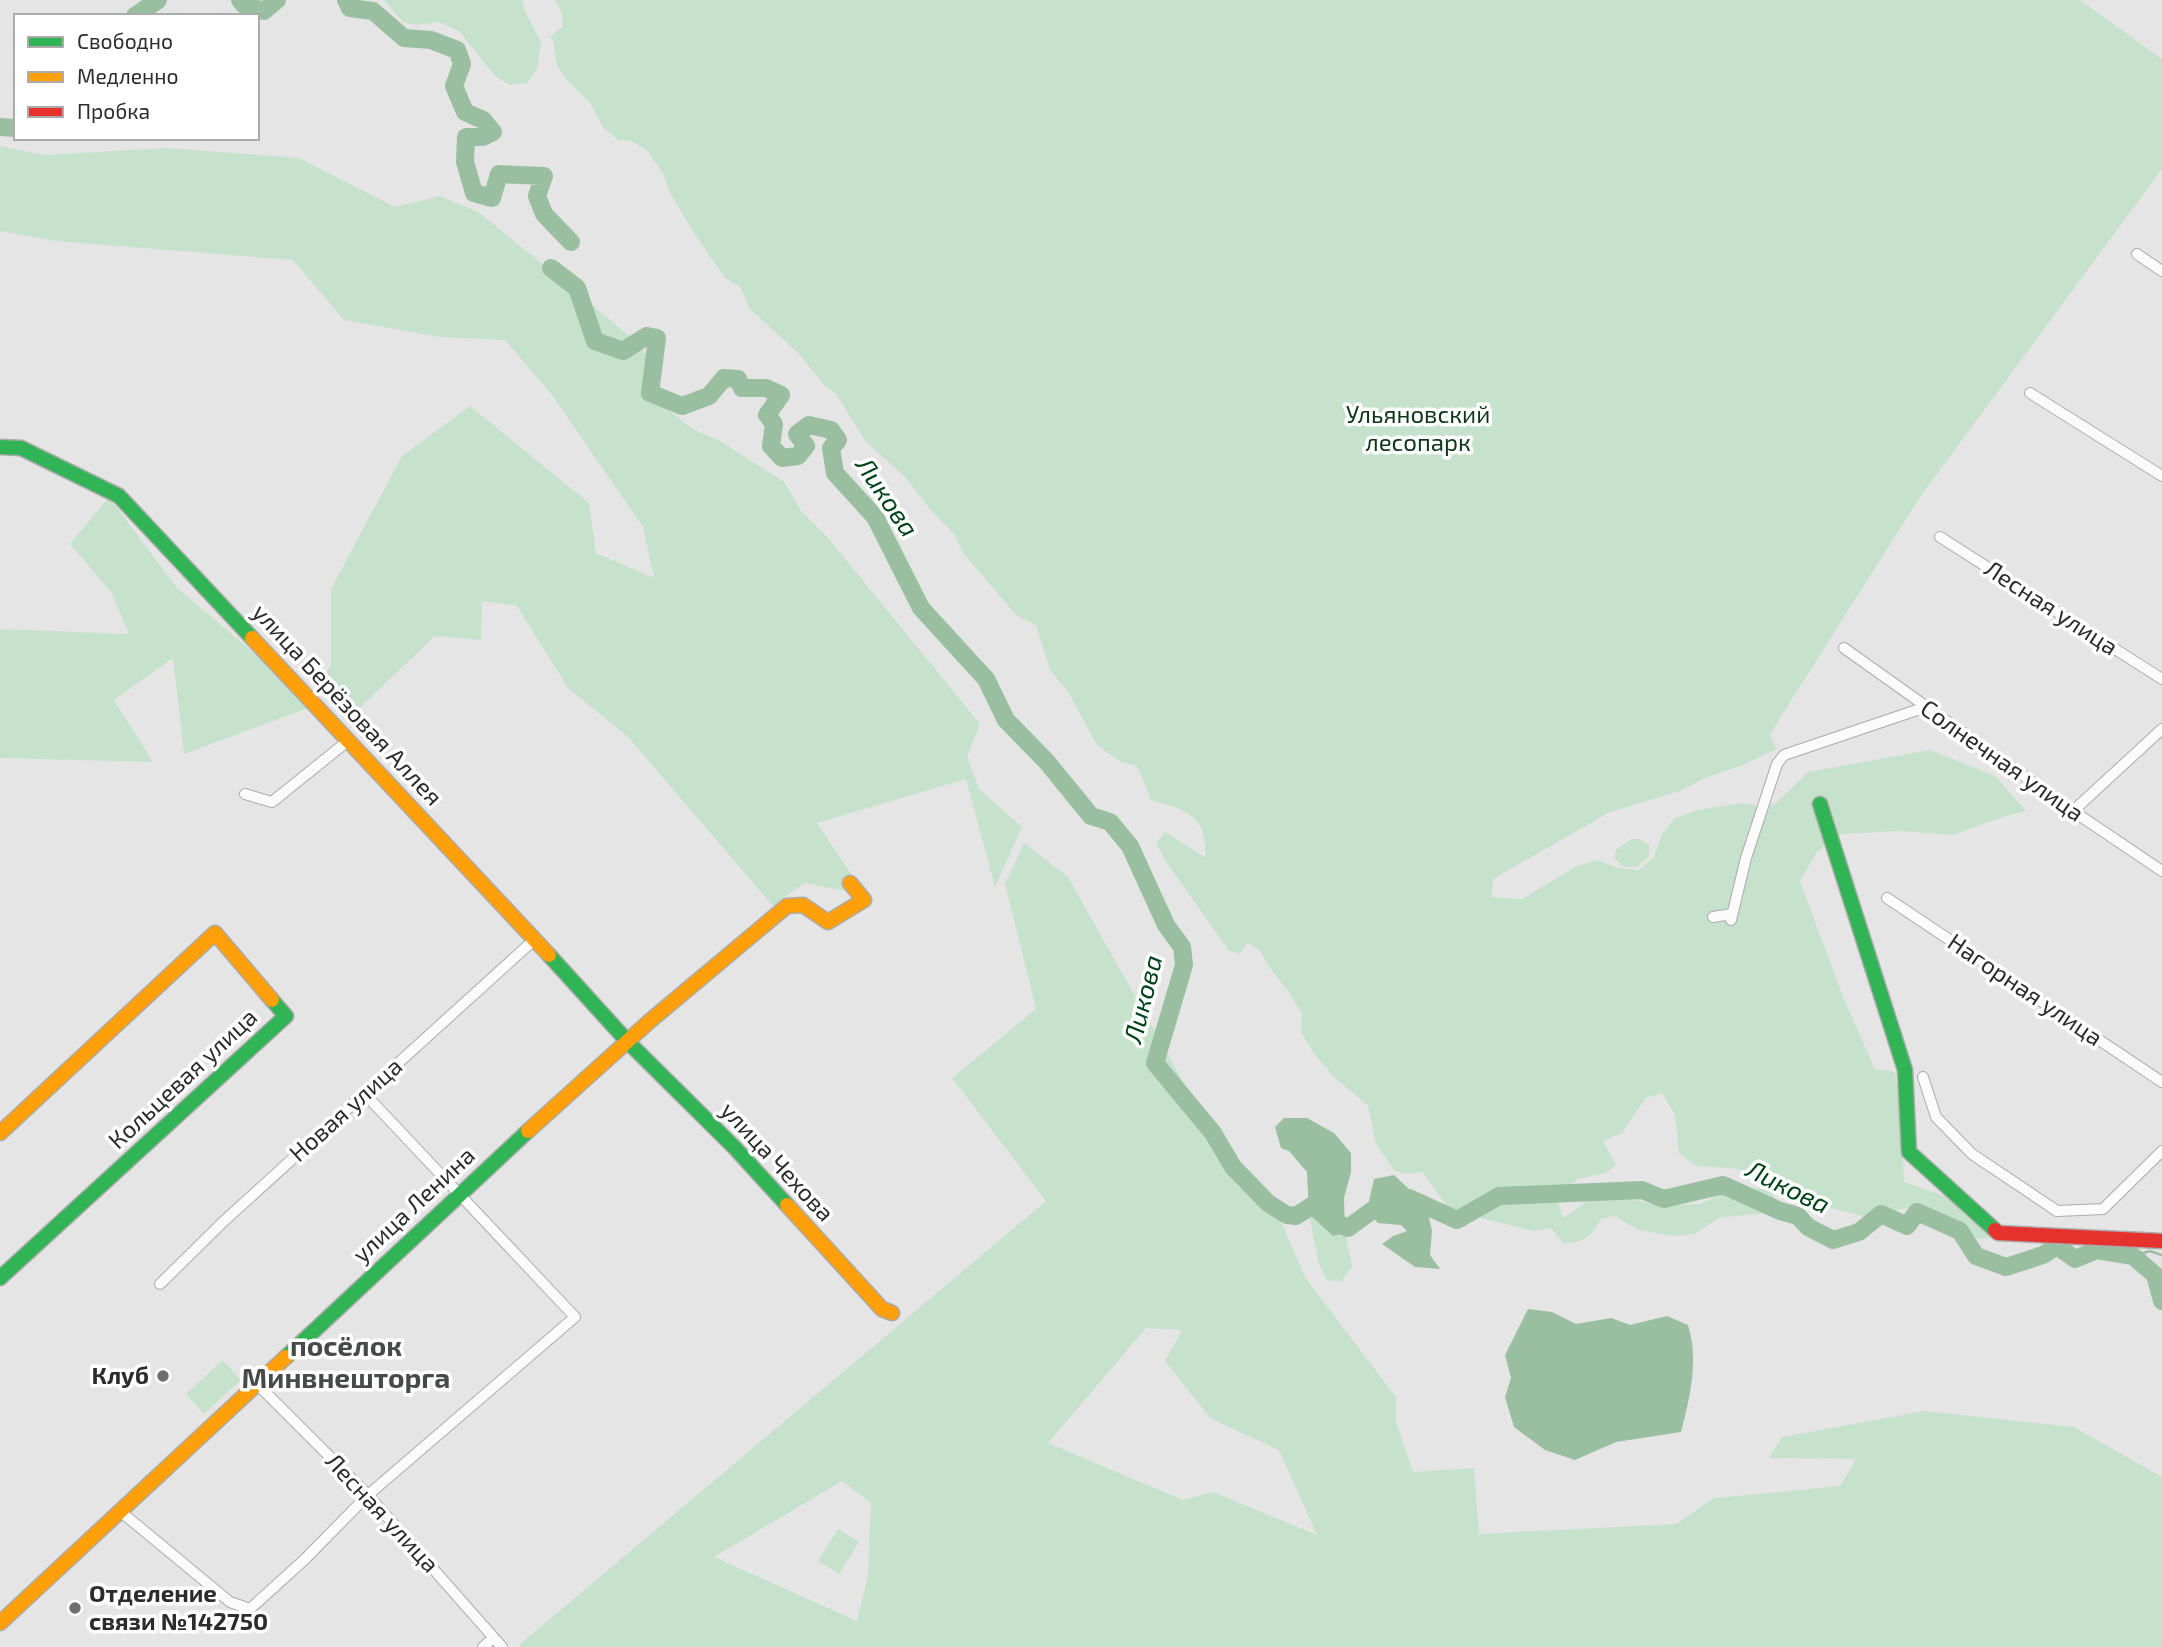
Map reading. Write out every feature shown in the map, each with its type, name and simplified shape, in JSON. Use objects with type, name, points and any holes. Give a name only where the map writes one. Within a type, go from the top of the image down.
[{"type":"street","points":[[2137,254],[2162,271]]},
{"type":"street","points":[[2030,393],[2162,476]]},
{"type":"street","name":"улица Берёзовая Аллея","points":[[0,447],[21,448],[119,496],[535,939],[628,1042]]},
{"type":"street","name":"Лесная улица","points":[[1940,537],[2162,679]]},
{"type":"street","name":"Солнечная улица","points":[[1844,648],[2162,871]]},
{"type":"street","points":[[1713,917],[1732,917],[1746,858],[1776,764],[1784,755],[1926,707]]},
{"type":"street","points":[[2073,811],[2162,729]]},
{"type":"street","points":[[245,794],[273,807],[349,740]]},
{"type":"street","points":[[1820,804],[1905,1070],[1909,1152],[1998,1233],[2162,1241]]},
{"type":"street","name":"улица Ленина","points":[[0,1623],[258,1385],[458,1193],[705,972],[787,906],[803,905],[828,922],[864,900],[850,883]]},
{"type":"street","name":"Нагорная улица","points":[[1887,898],[2162,1082]]},
{"type":"street","name":"Кольцевая улица","points":[[0,1133],[215,933],[286,1016],[0,1278]]},
{"type":"street","name":"Новая улица","points":[[160,1284],[224,1221],[535,939]]},
{"type":"street","name":"улица Чехова","points":[[628,1042],[734,1148],[882,1309],[892,1313]]},
{"type":"street","points":[[1923,1077],[1936,1117],[1972,1154],[2057,1211],[2103,1209],[2162,1151]]},
{"type":"street","points":[[120,1511],[230,1602],[250,1609],[368,1495],[575,1317],[364,1093]]},
{"type":"street","name":"Лесная улица","points":[[258,1385],[368,1495],[502,1647]]},
{"type":"street","points":[[483,1647],[493,1638]]},
{"type":"green space","points":[[384,0],[523,0],[524,9],[541,42],[537,69],[527,83],[510,85],[496,77],[459,31],[439,22],[416,25],[403,22]]},
{"type":"green space","name":"Ульяновский лесопарк","points":[[554,0],[2080,0],[2162,59],[2162,169],[1920,497],[1770,734],[1776,749],[1680,791],[1610,812],[1493,879],[1492,897],[1522,899],[1577,866],[1598,860],[1617,868],[1639,870],[1654,857],[1662,834],[1674,819],[1697,810],[1743,803],[1774,805],[1808,772],[1930,750],[1995,776],[2026,811],[1953,835],[1901,831],[1841,834],[1817,852],[1800,881],[1843,997],[1875,1069],[1895,1072],[1902,1129],[1904,1182],[1959,1204],[1989,1230],[1989,1238],[1979,1239],[1934,1211],[1918,1207],[1871,1218],[1822,1206],[1766,1175],[1730,1168],[1697,1166],[1679,1154],[1675,1115],[1662,1093],[1646,1098],[1622,1133],[1603,1141],[1616,1165],[1606,1173],[1578,1179],[1556,1195],[1563,1218],[1596,1195],[1632,1183],[1638,1201],[1663,1206],[1700,1204],[1720,1194],[1747,1187],[1774,1191],[1774,1212],[1718,1218],[1695,1234],[1673,1236],[1638,1230],[1615,1216],[1601,1219],[1594,1230],[1581,1240],[1563,1243],[1551,1228],[1534,1231],[1451,1211],[1422,1172],[1405,1174],[1394,1170],[1376,1144],[1368,1106],[1334,1077],[1315,1055],[1301,1032],[1302,1014],[1259,949],[1247,943],[1241,954],[1229,951],[1167,863],[1156,843],[1165,832],[1206,858],[1204,837],[1199,823],[1188,813],[1151,800],[1137,766],[1121,762],[1097,745],[1068,692],[1050,670],[1036,625],[1017,616],[963,553],[954,534],[904,476],[866,442],[836,394],[824,385],[799,354],[750,309],[740,287],[725,278],[694,233],[669,191],[664,175],[647,150],[631,141],[618,140],[603,127],[590,103],[557,66],[553,40],[550,37],[562,27],[562,19]]},
{"type":"green space","points":[[0,146],[45,155],[166,148],[299,158],[395,207],[440,196],[480,213],[632,338],[654,363],[664,406],[691,428],[722,442],[784,482],[802,512],[828,538],[980,724],[967,757],[979,789],[1022,827],[995,887],[966,779],[817,823],[860,887],[851,892],[804,883],[773,906],[628,737],[568,688],[517,606],[482,601],[481,640],[435,636],[348,719],[317,688],[331,665],[331,589],[402,456],[470,406],[589,503],[596,553],[654,578],[643,527],[552,395],[505,340],[439,337],[344,320],[293,260],[55,241],[0,231]]},
{"type":"green space","points":[[109,497],[177,588],[316,705],[184,754],[173,658],[114,700],[153,762],[0,758],[0,629],[129,634],[111,592],[70,544]]},
{"type":"green space","points":[[1631,839],[1639,839],[1649,845],[1649,856],[1637,867],[1624,867],[1614,858],[1616,850]]},
{"type":"green space","points":[[1024,843],[1068,877],[1185,1085],[1238,1186],[1278,1215],[1306,1279],[1396,1397],[1396,1422],[1413,1472],[1474,1468],[1479,1534],[1676,1524],[1714,1498],[1840,1486],[1856,1459],[1769,1458],[1782,1437],[1924,1411],[2074,1427],[2162,1477],[2162,1647],[521,1647],[519,1645],[1046,1201],[952,1078],[1036,1009],[1005,884]],"holes":[[[1146,1328],[1182,1330],[1165,1361],[1211,1419],[1279,1450],[1317,1535],[1213,1492],[1183,1500],[1048,1443]],[[842,1481],[871,1503],[868,1576],[857,1621],[714,1557]]]},
{"type":"green space","points":[[1309,1214],[1333,1236],[1345,1233],[1352,1266],[1341,1282],[1327,1280],[1319,1265]]},
{"type":"green space","points":[[223,1360],[241,1380],[204,1414],[186,1394]]},
{"type":"green space","points":[[838,1529],[859,1542],[839,1574],[818,1561]]},
{"type":"shaded area","points":[[1284,1118],[1307,1118],[1334,1133],[1351,1153],[1351,1172],[1344,1198],[1345,1233],[1333,1236],[1309,1214],[1307,1172],[1289,1151],[1281,1148],[1275,1127]]},
{"type":"shaded area","points":[[1394,1175],[1425,1200],[1432,1231],[1430,1255],[1440,1269],[1415,1267],[1382,1244],[1407,1231],[1401,1225],[1378,1223],[1367,1210],[1374,1179]]},
{"type":"shaded area","points":[[1528,1309],[1552,1312],[1576,1324],[1611,1318],[1630,1325],[1667,1316],[1688,1325],[1693,1365],[1681,1432],[1616,1442],[1575,1460],[1545,1450],[1514,1427],[1505,1397],[1511,1378],[1505,1355]]},
{"type":"waterway","name":"Ликова","points":[[138,14],[158,0]]},
{"type":"waterway","name":"Ликова","points":[[240,0],[244,5],[264,11],[277,0]]},
{"type":"waterway","name":"Ликова","points":[[346,0],[350,8],[373,11],[404,38],[431,40],[457,50],[462,64],[454,86],[465,112],[483,120],[493,132],[483,137],[466,137],[465,162],[474,193],[492,198],[499,174],[544,176],[537,196],[544,214],[571,242]]},
{"type":"waterway","name":"Ликова","points":[[0,127],[14,128]]},
{"type":"waterway","name":"Ликова","points":[[551,268],[577,288],[595,341],[623,351],[647,336],[657,338],[650,393],[682,406],[709,396],[724,378],[738,379],[742,388],[766,388],[781,395],[767,415],[774,424],[771,446],[782,458],[798,456],[806,446],[797,434],[809,425],[831,430],[838,440],[831,448],[835,473],[875,517],[921,608],[986,679],[1006,720],[1047,762],[1091,816],[1110,822],[1130,846],[1166,925],[1182,947],[1184,965],[1155,1063],[1213,1133],[1233,1167],[1268,1203],[1287,1215],[1296,1216],[1319,1201],[1327,1218],[1348,1228],[1374,1209],[1409,1198],[1457,1220],[1499,1196],[1642,1190],[1664,1199],[1723,1185],[1780,1211],[1798,1216],[1808,1227],[1833,1240],[1859,1232],[1881,1214],[1907,1226],[1917,1212],[1960,1231],[1976,1256],[2006,1267],[2043,1255],[2057,1246],[2075,1259],[2097,1250],[2133,1256],[2155,1275],[2162,1301]]},
{"type":"waterway","points":[[2133,1256],[2150,1251],[2162,1255]]},
{"type":"traffic: fast","points":[[0,447],[21,448],[119,496],[252,638]]},
{"type":"traffic: fast","points":[[1820,804],[1905,1070],[1909,1152],[1995,1230]]},
{"type":"traffic: fast","points":[[549,955],[628,1042],[735,1148],[787,1205]]},
{"type":"traffic: fast","points":[[0,1278],[286,1016],[272,1000]]},
{"type":"traffic: fast","points":[[286,1357],[528,1131]]},
{"type":"traffic: slow","points":[[252,638],[549,955]]},
{"type":"traffic: slow","points":[[528,1131],[651,1020],[787,906],[803,905],[828,922],[864,900],[850,883]]},
{"type":"traffic: slow","points":[[0,1133],[215,933],[272,1000]]},
{"type":"traffic: slow","points":[[787,1205],[882,1309],[892,1313]]},
{"type":"traffic: slow","points":[[0,1623],[286,1357]]},
{"type":"traffic: jam","points":[[1995,1230],[1998,1233],[2162,1241]]},
{"type":"place","name":"Клуб","points":[[163,1376]]},
{"type":"place","name":"Отделение связи №142750","points":[[75,1608]]},
{"type":"district","name":"посёлок Минвнешторга","points":[[346,1362]]}]
